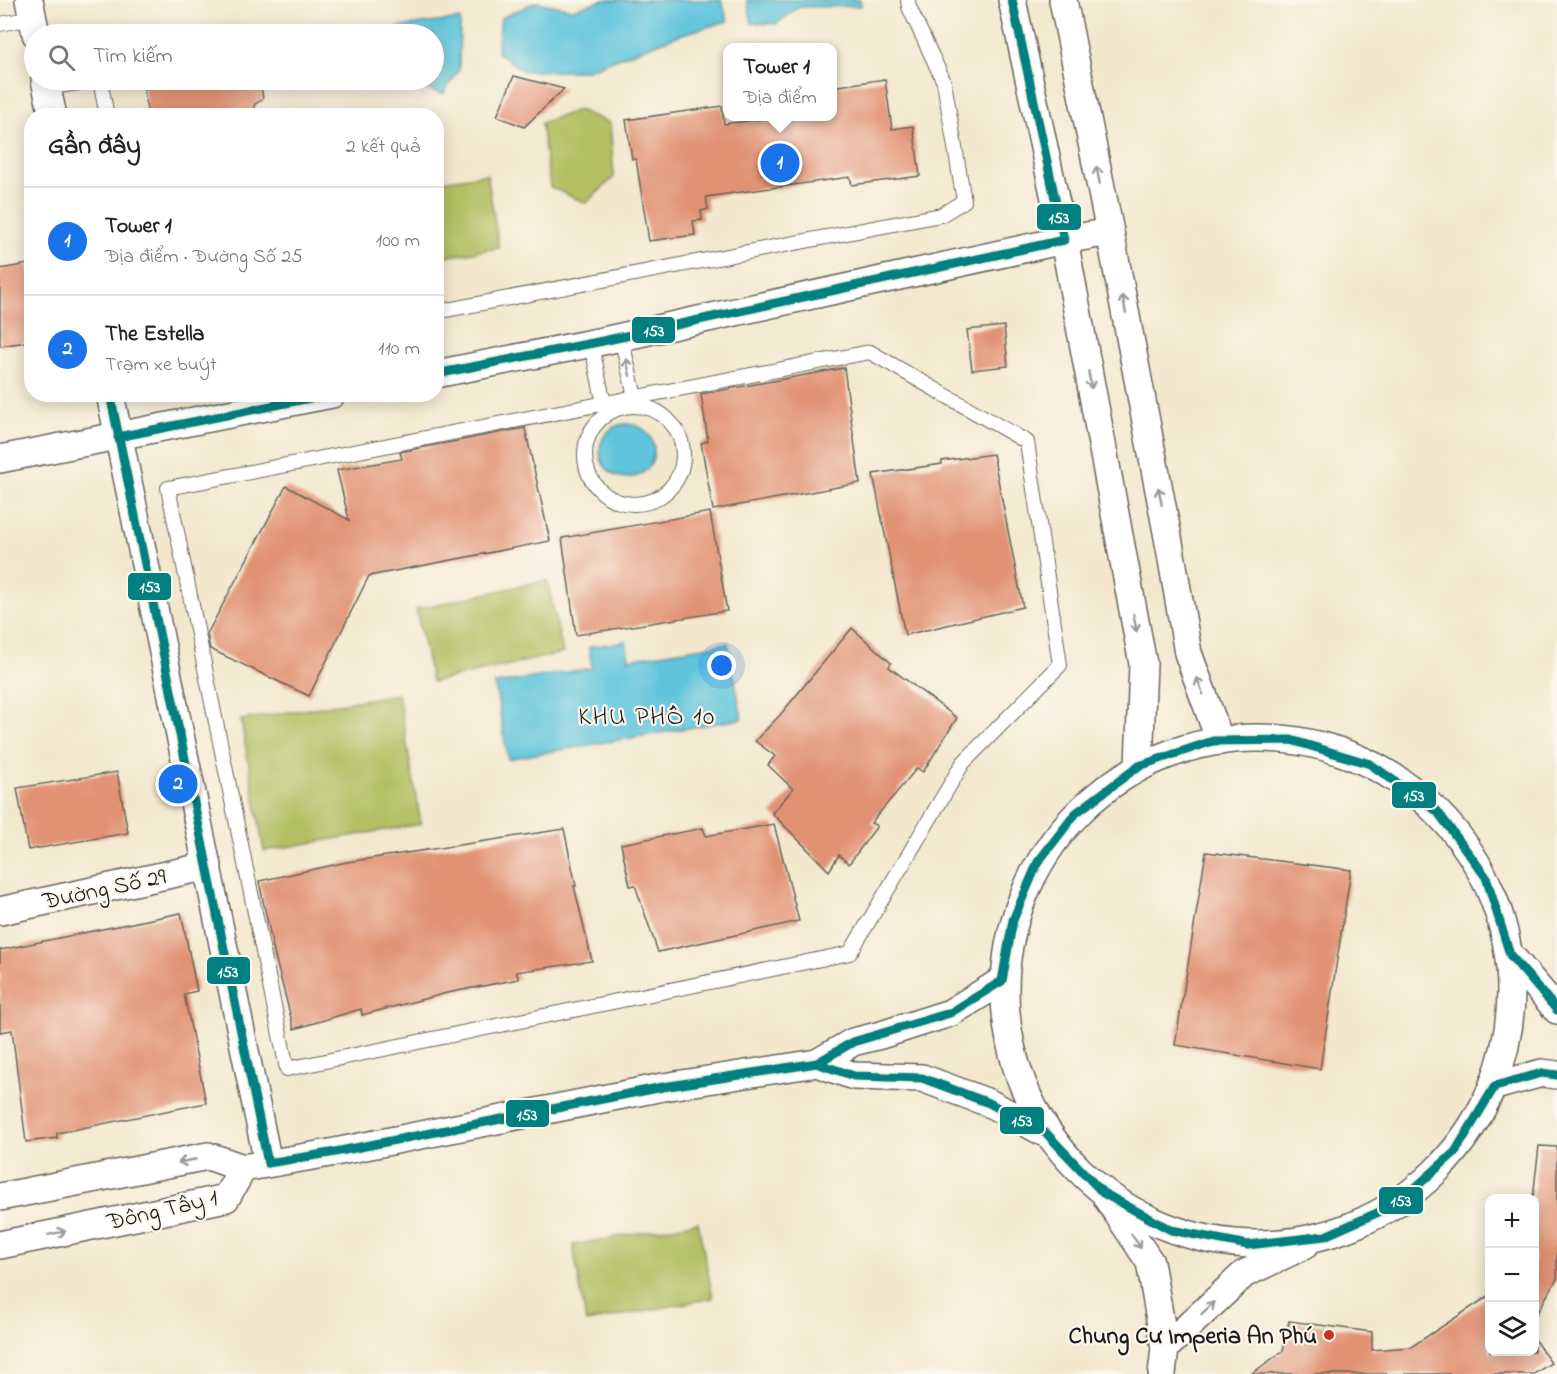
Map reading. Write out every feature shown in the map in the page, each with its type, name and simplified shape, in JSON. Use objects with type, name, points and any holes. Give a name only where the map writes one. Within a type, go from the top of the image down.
[{"type":"street","points":[[1012,0],[1064,240],[1143,664],[1139,766]]},
{"type":"street","points":[[1063,0],[1110,232],[1188,653],[1220,741]]},
{"type":"street","points":[[47,90],[51,108]]},
{"type":"street","points":[[444,372],[621,337],[1064,240],[1110,232]]},
{"type":"street","points":[[111,402],[208,866],[256,1165],[330,1153],[663,1087],[817,1063],[853,1042],[950,1013],[1002,981]]},
{"type":"street","points":[[0,459],[292,402]]},
{"type":"street","points":[[1291,740],[1370,764],[1437,811],[1486,877],[1510,955],[1512,1022],[1495,1086],[1455,1152],[1397,1204],[1244,1274],[1163,1361],[1150,1262],[1103,1193],[1047,1134],[1012,1062],[1002,981],[1013,920],[1038,862],[1076,813],[1139,766],[1213,741],[1291,740]]},
{"type":"street","name":"Đường Số 29","points":[[0,911],[208,866]]},
{"type":"street","points":[[1510,955],[1557,1010]]},
{"type":"street","points":[[817,1063],[854,1076],[922,1078],[989,1103],[1047,1134]]},
{"type":"street","points":[[1495,1086],[1542,1073],[1557,1075]]},
{"type":"street","name":"Đông Tây 1","points":[[0,1197],[208,1156],[256,1165]]},
{"type":"street","name":"Đông Tây 1","points":[[0,1245],[226,1198],[256,1165]]},
{"type":"street","points":[[1103,1193],[1171,1230],[1237,1243],[1248,1245],[1325,1236]]},
{"type":"lane","points":[[444,310],[941,215],[964,201],[944,81],[909,8],[908,0]]},
{"type":"lane","points":[[0,24],[33,18]]},
{"type":"lane","points":[[102,90],[105,108]]},
{"type":"lane","points":[[621,337],[635,397]]},
{"type":"lane","points":[[591,343],[604,404]]},
{"type":"lane","points":[[604,404],[168,488],[287,1070],[850,953],[963,763],[1060,665],[1027,442],[870,352],[635,397],[621,404],[595,425],[587,440],[584,456],[587,472],[595,487],[608,497],[624,503],[640,504],[656,499],[670,489],[683,459],[681,443],[674,428],[662,416],[647,409],[621,404],[604,404]]},
{"type":"green space","points":[[578,110],[610,123],[614,177],[586,203],[550,187],[541,123]]},
{"type":"green space","points":[[487,174],[499,248],[444,257],[444,181]]},
{"type":"green space","points":[[547,580],[563,653],[432,682],[416,609]]},
{"type":"green space","points":[[398,694],[421,824],[264,851],[241,720]]},
{"type":"green space","points":[[698,1222],[713,1298],[586,1322],[573,1245]]},
{"type":"water","points":[[604,0],[721,0],[728,21],[682,34],[584,71],[523,71],[497,52],[501,18],[536,2],[573,9]]},
{"type":"water","points":[[747,0],[860,0],[861,6],[799,7],[776,24],[752,23]]},
{"type":"water","points":[[460,19],[459,70],[443,94],[430,90],[444,90],[444,24],[421,24]]},
{"type":"water","points":[[627,424],[637,426],[646,432],[652,441],[654,451],[652,461],[646,470],[637,476],[627,478],[617,476],[608,470],[602,461],[600,451],[602,441],[608,432],[617,426]]},
{"type":"water","points":[[626,641],[629,659],[728,643],[742,719],[508,759],[495,684],[592,668],[589,647]]},
{"type":"building","points":[[514,76],[564,89],[524,127],[497,116]]},
{"type":"building","points":[[885,79],[892,129],[913,126],[920,176],[852,185],[850,177],[706,197],[708,209],[701,211],[702,220],[693,221],[695,235],[649,241],[636,159],[632,159],[626,120],[722,106],[724,124],[747,121],[837,121],[837,86]]},
{"type":"building","points":[[144,90],[262,90],[263,99],[254,105],[255,108],[147,108]]},
{"type":"building","points":[[24,265],[24,342],[0,346],[0,269]]},
{"type":"building","points":[[1004,326],[1008,366],[972,370],[967,330]]},
{"type":"building","points":[[844,368],[860,483],[713,510],[701,443],[708,441],[701,394]]},
{"type":"building","points":[[525,428],[550,541],[369,576],[309,696],[210,649],[207,634],[286,486],[349,520],[337,470],[402,459],[400,452]]},
{"type":"building","points":[[993,454],[1023,607],[905,635],[873,474]]},
{"type":"building","points":[[710,512],[727,611],[576,635],[562,538]]},
{"type":"building","points":[[852,628],[891,663],[889,667],[957,718],[923,772],[917,768],[871,823],[877,826],[849,864],[839,855],[829,871],[772,813],[793,789],[768,765],[775,756],[755,741],[780,715]]},
{"type":"building","points":[[117,772],[128,833],[28,850],[17,788]]},
{"type":"building","points":[[774,824],[799,921],[658,952],[635,885],[630,886],[621,844],[703,828],[706,836]]},
{"type":"building","points":[[564,829],[576,886],[574,886],[592,961],[516,972],[519,979],[447,993],[362,1015],[361,1009],[294,1029],[274,953],[259,881],[347,862]]},
{"type":"building","points":[[1206,852],[1351,870],[1320,1069],[1175,1045]]},
{"type":"building","points":[[181,913],[197,991],[184,994],[206,1103],[57,1133],[57,1138],[26,1142],[12,1030],[0,1032],[0,950]]},
{"type":"building","points":[[1539,1146],[1557,1147],[1557,1279],[1539,1310],[1539,1194],[1533,1194]]},
{"type":"building","name":"Chung Cư Imperia An Phú","points":[[1485,1298],[1485,1356],[1539,1356],[1539,1346],[1551,1363],[1534,1374],[1251,1374],[1283,1351],[1289,1321],[1372,1332],[1372,1350],[1411,1347]]},
{"type":"transit line","name":"153","points":[[444,372],[603,341],[1064,240],[1012,0]]},
{"type":"transit line","name":"153","points":[[112,402],[268,1163]]},
{"type":"transit line","name":"153","points":[[118,437],[291,402]]},
{"type":"transit line","name":"153","points":[[268,1163],[330,1153],[663,1087],[817,1063],[853,1042],[950,1013],[1002,981],[1013,920],[1038,862],[1076,813],[1139,766],[1213,741],[1291,740],[1370,764],[1437,811],[1486,877],[1510,955],[1557,1010]]},
{"type":"transit line","name":"153","points":[[819,1064],[854,1076],[922,1078],[989,1103],[1047,1134],[1103,1193],[1171,1230],[1248,1245],[1325,1236],[1397,1204],[1455,1152],[1495,1086],[1542,1073],[1557,1075]]},
{"type":"place","name":"Tower 1","points":[[780,163]]},
{"type":"place","name":"The Estella","points":[[178,784]]},
{"type":"place","name":"Chung Cư Imperia An Phú","points":[[1329,1335]]},
{"type":"district","name":"KHU PHỐ 10","points":[[647,715]]}]
